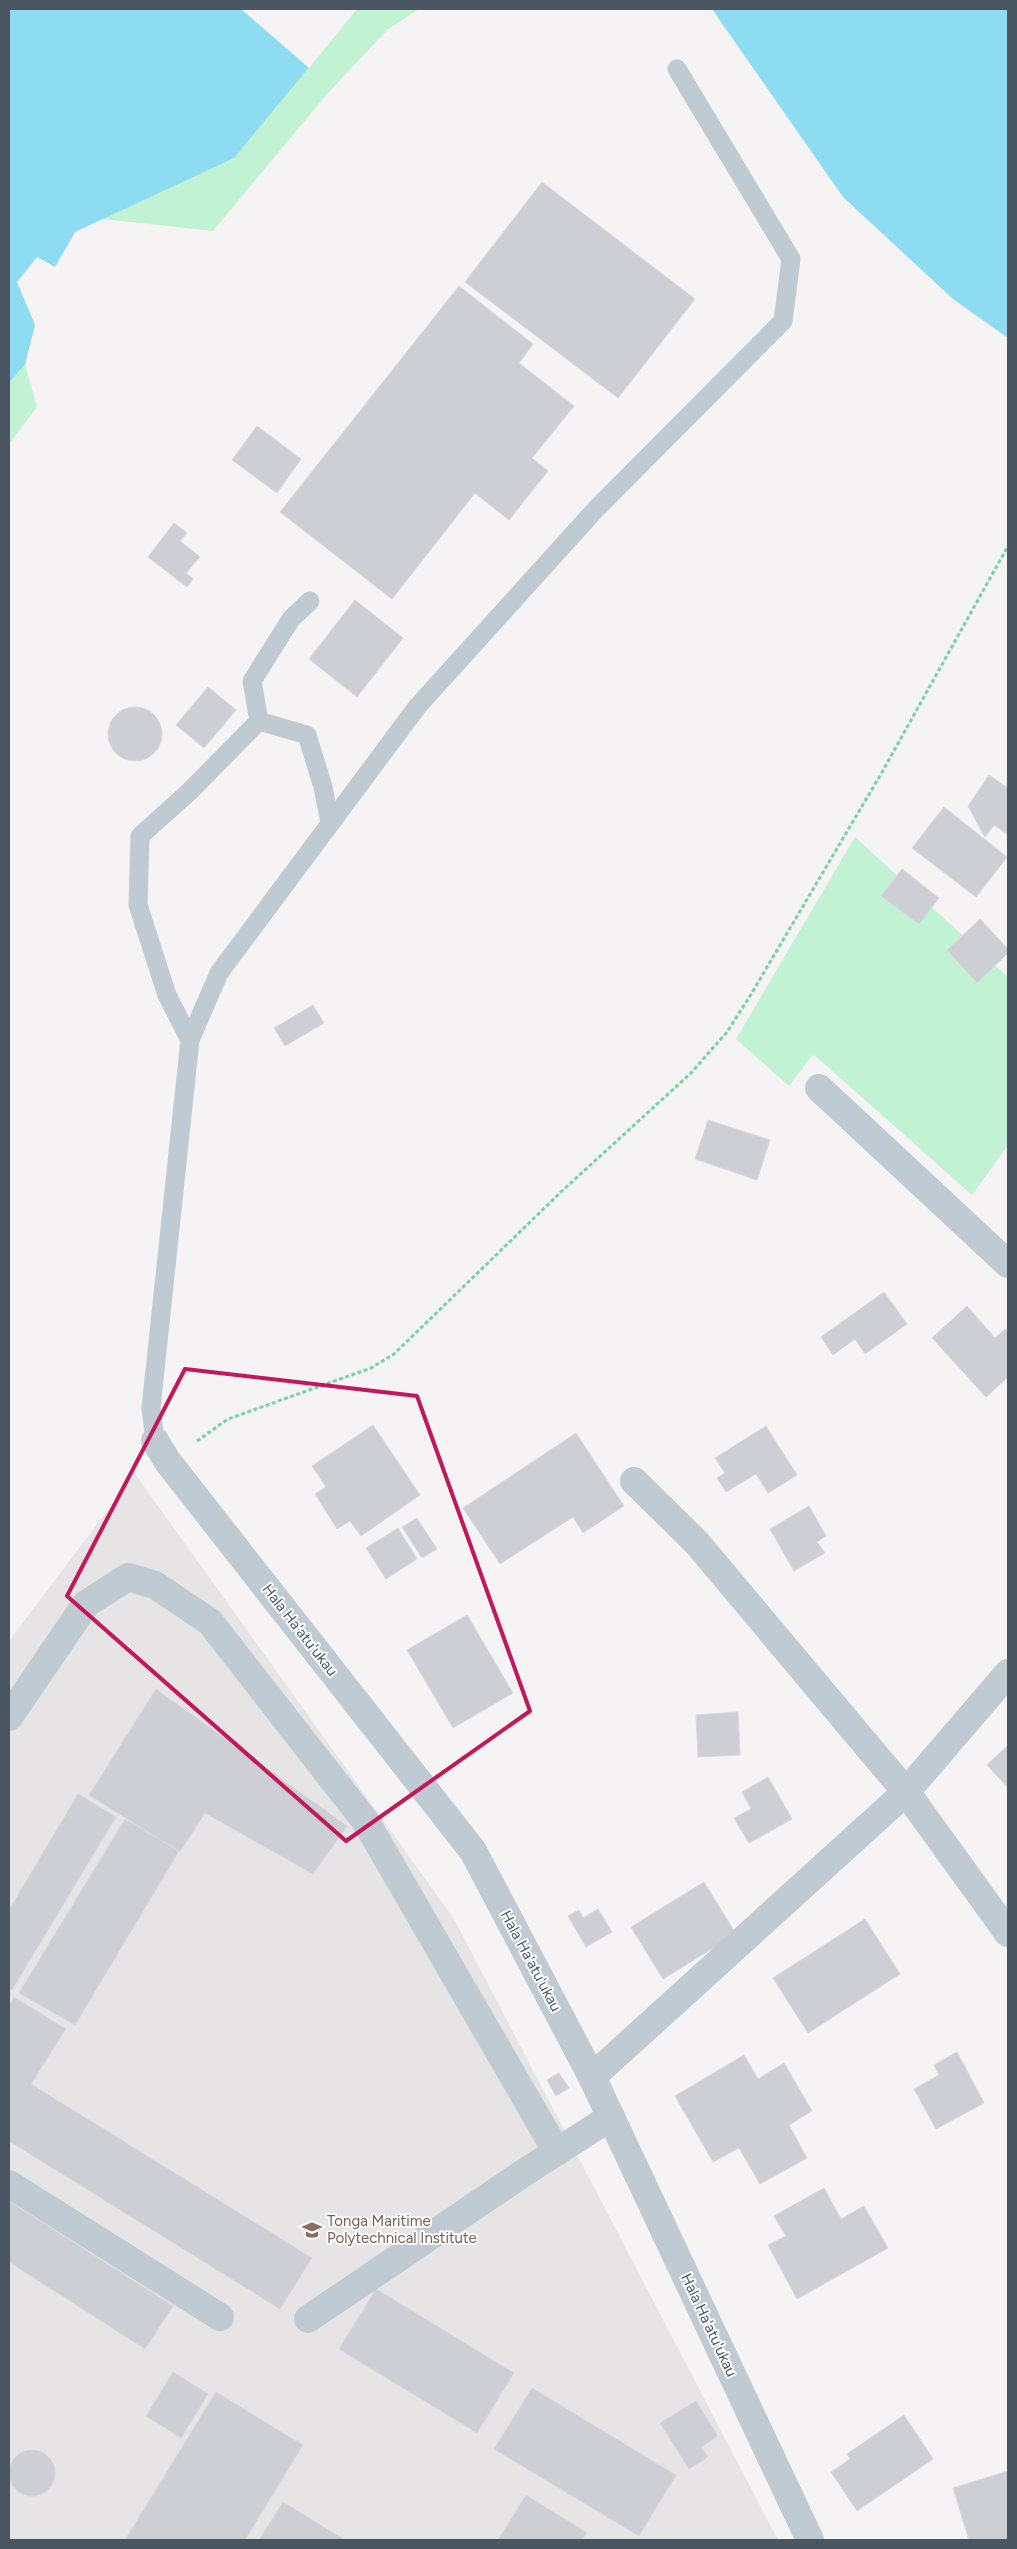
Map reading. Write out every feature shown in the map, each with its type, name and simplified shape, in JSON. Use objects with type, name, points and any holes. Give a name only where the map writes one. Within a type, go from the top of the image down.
[{"type":"street","points":[[819,1088],[1008,1264]]},
{"type":"street","name":"Hala Ha'atu'ukau","points":[[155,1441],[175,1470],[473,1851],[592,2077],[810,2540]]},
{"type":"street","points":[[634,1481],[697,1543],[906,1792],[1008,1933]]},
{"type":"street","points":[[9,1717],[86,1604],[128,1577],[155,1585],[210,1622],[366,1822],[557,2152]]},
{"type":"street","points":[[592,2077],[906,1792],[1008,1673]]},
{"type":"street","points":[[308,2319],[611,2117]]},
{"type":"street","points":[[9,2184],[220,2317]]},
{"type":"lane","points":[[155,1441],[151,1408],[190,1040],[219,973],[424,699],[596,509],[783,321],[791,259],[676,69]]},
{"type":"lane","points":[[259,721],[252,681],[291,619],[310,601]]},
{"type":"lane","points":[[259,721],[307,735],[324,787],[330,823]]},
{"type":"lane","points":[[190,1040],[167,995],[138,905],[140,836],[189,792],[259,721]]},
{"type":"path","points":[[175,1470],[192,1445],[228,1419],[371,1368],[394,1354],[562,1191],[697,1066],[727,1032],[750,996],[881,774],[1008,546]]},
{"type":"highlighted area","points":[[185,1369],[417,1396],[530,1711],[346,1841],[67,1596]]},
{"type":"shaded area","name":"Tonga Maritime Polytechnical Institute","points":[[135,1474],[454,1919],[778,2540],[9,2540],[9,1641]]},
{"type":"green space","points":[[357,9],[419,9],[388,29],[327,94],[213,231],[103,219],[309,68]]},
{"type":"green space","points":[[35,325],[25,364],[37,407],[9,444],[9,334]]},
{"type":"green space","points":[[855,837],[1008,977],[1008,1145],[972,1195],[813,1054],[789,1086],[736,1039]]},
{"type":"water","points":[[9,9],[357,9],[234,158],[75,232],[55,267],[37,257],[17,282],[35,325],[25,364],[9,383]]},
{"type":"water","points":[[712,9],[1008,9],[1008,338],[953,299],[843,197]]},
{"type":"pier","points":[[241,9],[357,9],[309,68]]},
{"type":"building","points":[[542,182],[695,299],[618,398],[465,282]]},
{"type":"building","points":[[459,286],[533,344],[519,363],[574,406],[532,458],[548,471],[509,520],[475,493],[392,599],[280,512]]},
{"type":"building","points":[[257,426],[301,459],[277,493],[232,460]]},
{"type":"building","points":[[174,523],[187,533],[180,541],[200,557],[186,573],[193,579],[187,587],[148,557]]},
{"type":"building","points":[[355,600],[403,638],[357,697],[309,659]]},
{"type":"building","points":[[208,687],[236,710],[204,748],[176,725]]},
{"type":"building","points":[[130,707],[140,707],[150,711],[158,719],[162,734],[158,749],[150,757],[140,761],[130,761],[120,757],[112,749],[108,739],[108,729],[112,719],[120,711]]},
{"type":"building","points":[[989,775],[1008,788],[1008,832],[1007,834],[994,825],[985,837],[968,806]]},
{"type":"building","points":[[944,807],[1007,857],[976,897],[912,848]]},
{"type":"building","points":[[902,869],[939,898],[919,924],[881,896]]},
{"type":"building","points":[[980,919],[1008,949],[1008,953],[977,983],[947,950]]},
{"type":"building","points":[[313,1005],[324,1023],[285,1046],[274,1028]]},
{"type":"building","points":[[708,1120],[770,1140],[757,1180],[695,1159]]},
{"type":"building","points":[[884,1292],[907,1324],[865,1354],[855,1339],[833,1355],[821,1337]]},
{"type":"building","points":[[967,1306],[995,1338],[1005,1329],[1008,1333],[1008,1377],[986,1397],[932,1338]]},
{"type":"building","points":[[373,1425],[420,1495],[361,1536],[350,1521],[337,1529],[315,1494],[326,1487],[312,1466]]},
{"type":"building","points":[[766,1426],[797,1475],[768,1493],[756,1474],[726,1492],[717,1478],[725,1473],[715,1458]]},
{"type":"building","points":[[576,1433],[624,1506],[583,1533],[573,1517],[500,1564],[463,1508]]},
{"type":"building","points":[[809,1506],[826,1536],[817,1542],[825,1553],[794,1571],[770,1529]]},
{"type":"building","points":[[417,1518],[437,1549],[422,1558],[402,1527]]},
{"type":"building","points":[[398,1528],[417,1559],[386,1579],[366,1548]]},
{"type":"building","points":[[467,1615],[513,1693],[453,1728],[407,1650]]},
{"type":"building","points":[[156,1689],[347,1826],[313,1874],[205,1813],[180,1852],[89,1795]]},
{"type":"building","points":[[738,1712],[740,1755],[698,1757],[696,1715]]},
{"type":"building","points":[[1008,1745],[1008,1788],[987,1765]]},
{"type":"building","points":[[768,1777],[792,1819],[749,1843],[734,1818],[751,1809],[742,1792]]},
{"type":"building","points":[[78,1794],[116,1817],[12,1990],[9,1988],[9,1910]]},
{"type":"building","points":[[125,1819],[179,1851],[75,2025],[19,1993]]},
{"type":"building","points":[[704,1882],[736,1934],[663,1979],[631,1927]]},
{"type":"building","points":[[598,1909],[612,1932],[586,1947],[568,1916],[579,1910],[583,1918]]},
{"type":"building","points":[[865,1919],[900,1974],[808,2033],[773,1978]]},
{"type":"building","points":[[14,1997],[66,2029],[31,2084],[312,2258],[280,2309],[9,2141],[9,2006]]},
{"type":"building","points":[[957,2052],[984,2103],[936,2129],[914,2089],[939,2075],[934,2065]]},
{"type":"building","points":[[744,2055],[758,2079],[784,2063],[812,2111],[789,2125],[807,2158],[760,2184],[739,2148],[713,2162],[675,2096]]},
{"type":"building","points":[[559,2073],[569,2088],[556,2096],[547,2080]]},
{"type":"building","points":[[824,2188],[841,2219],[864,2206],[888,2248],[797,2299],[768,2245],[786,2236],[774,2216]]},
{"type":"building","points":[[9,2201],[173,2306],[145,2349],[9,2262]]},
{"type":"building","points":[[376,2289],[514,2373],[477,2433],[339,2349]]},
{"type":"building","points":[[173,2372],[208,2394],[181,2438],[146,2416]]},
{"type":"building","points":[[532,2388],[676,2475],[639,2536],[494,2449]]},
{"type":"building","points":[[216,2392],[303,2445],[245,2540],[125,2540]]},
{"type":"building","points":[[696,2401],[718,2436],[701,2447],[708,2457],[689,2469],[660,2423]]},
{"type":"building","points":[[904,2415],[933,2459],[857,2511],[831,2472],[850,2459],[847,2454]]},
{"type":"building","points":[[32,2450],[45,2454],[51,2460],[55,2473],[51,2486],[45,2492],[32,2496],[19,2492],[13,2486],[9,2473],[13,2460],[19,2454]]},
{"type":"building","points":[[1008,2471],[1008,2540],[969,2540],[953,2488]]},
{"type":"building","points":[[526,2495],[587,2533],[582,2540],[498,2540]]},
{"type":"building","points":[[283,2502],[345,2540],[259,2540]]},
{"type":"place","name":"Tonga Maritime Polytechnical Institute","points":[[312,2230]]}]
